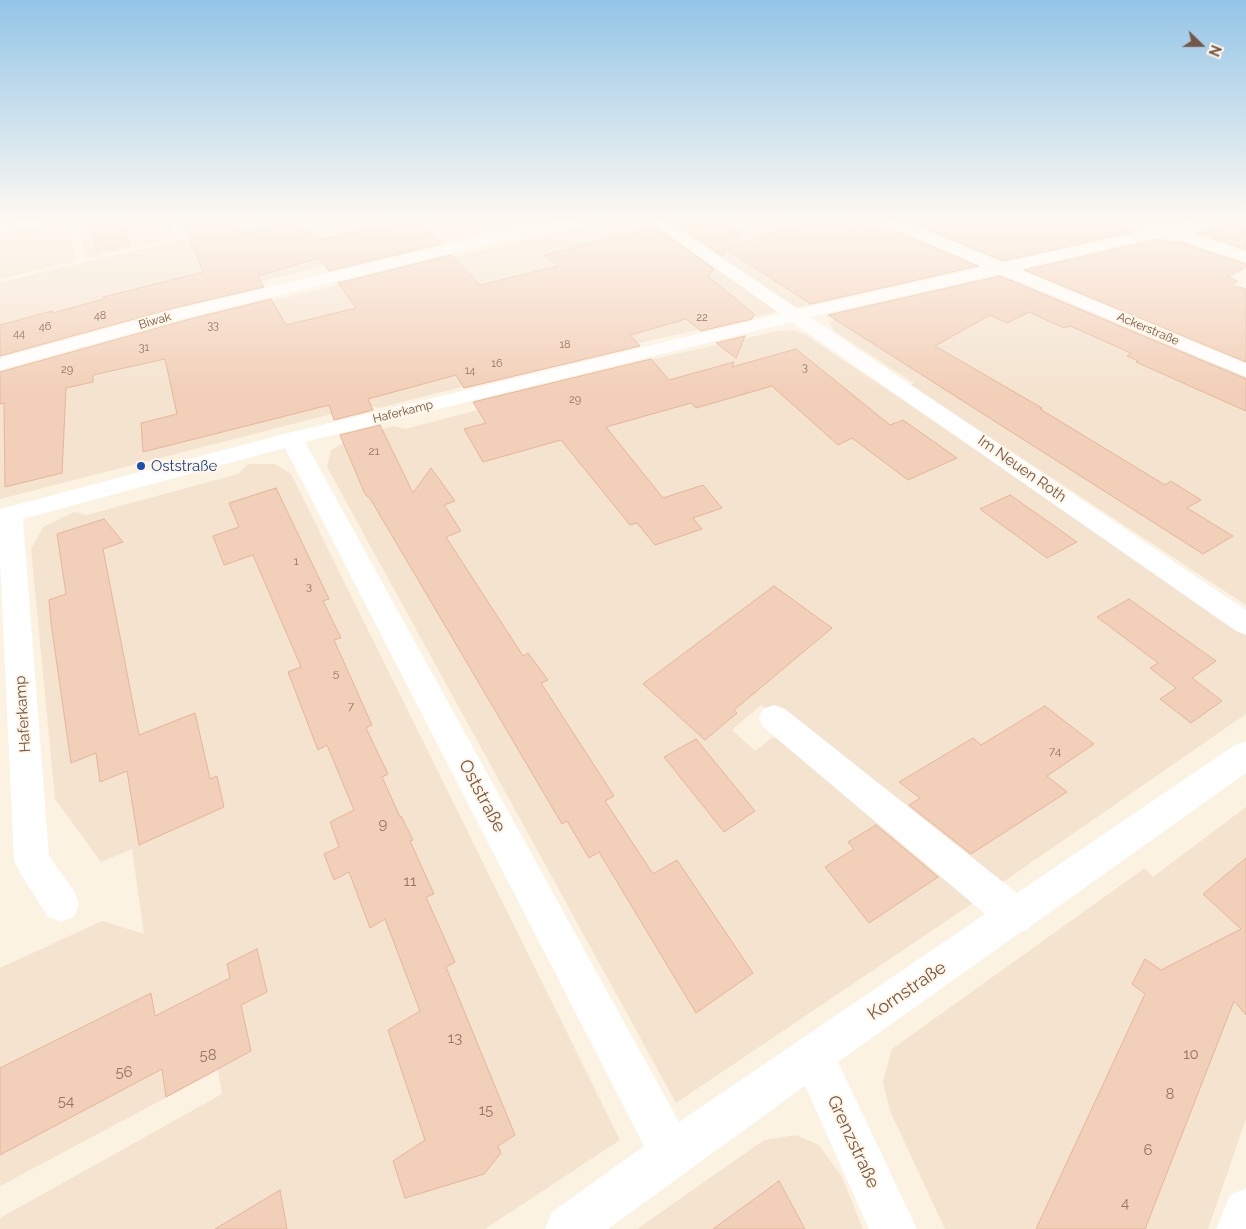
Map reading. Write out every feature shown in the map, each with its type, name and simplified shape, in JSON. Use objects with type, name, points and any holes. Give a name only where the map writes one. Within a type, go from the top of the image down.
[{"type":"street","name":"Biwak","points":[[0,364],[180,314],[336,276]]},
{"type":"street","points":[[740,276],[798,315]]},
{"type":"street","name":"Haferkamp","points":[[61,904],[32,861],[5,516],[292,439],[798,315],[974,276]]},
{"type":"street","name":"Ackerstraße","points":[[1024,276],[1246,371]]},
{"type":"street","name":"Im Neuen Roth","points":[[798,315],[1246,624]]},
{"type":"street","name":"Oststraße","points":[[292,439],[672,1153]]},
{"type":"street","points":[[774,718],[1016,916]]},
{"type":"street","name":"Kornstraße","points":[[569,1229],[672,1153],[1246,755]]},
{"type":"street","name":"Grenzstraße","points":[[813,1056],[893,1229]]},
{"type":"street","points":[[1240,1229],[1246,1211]]},
{"type":"shaded area","points":[[24,276],[283,276],[209,294],[0,350],[0,282]]},
{"type":"shaded area","points":[[373,276],[731,276],[781,311],[595,353],[379,408],[367,405],[0,499],[0,375],[275,300]]},
{"type":"shaded area","points":[[749,276],[936,276],[796,308]]},
{"type":"shaded area","points":[[996,279],[1010,279],[1023,283],[1246,376],[1246,605],[910,385],[914,383],[834,331],[829,322],[839,316]]},
{"type":"shaded area","points":[[793,330],[806,335],[1246,632],[1246,714],[990,891],[761,705],[732,730],[755,751],[772,738],[784,735],[973,903],[676,1103],[327,467],[331,450],[355,436],[393,426],[405,429],[482,409],[615,368],[777,331]]},
{"type":"shaded area","points":[[248,464],[275,464],[291,474],[620,1140],[485,1229],[0,1229],[0,1218],[222,1094],[218,1070],[0,1186],[0,968],[102,921],[144,934],[132,849],[101,862],[55,799],[31,549],[43,527],[74,512],[87,515],[238,474]]},
{"type":"shaded area","points":[[1246,807],[1246,1119],[1208,1229],[945,1229],[890,1111],[883,1082],[892,1049],[1145,868],[1153,877]]},
{"type":"shaded area","points":[[796,1135],[819,1145],[842,1177],[863,1229],[637,1229],[764,1140]]},
{"type":"building","points":[[186,276],[258,276],[264,287],[174,308],[0,356],[0,325],[52,311],[53,313],[104,299],[103,297]]},
{"type":"building","points":[[365,276],[472,276],[480,285],[515,276],[708,276],[754,314],[752,319],[701,331],[686,319],[630,335],[640,346],[464,388],[456,375],[368,399],[373,410],[334,420],[329,405],[143,452],[141,423],[177,414],[165,359],[93,375],[93,382],[66,388],[62,473],[5,487],[4,403],[0,404],[0,372],[186,320],[271,299],[286,325],[356,308],[338,283]]},
{"type":"building","points":[[768,276],[932,276],[811,304]]},
{"type":"building","points":[[1001,276],[1246,379],[1246,411],[1136,362],[1138,361],[1127,356],[1131,353],[1070,326],[1064,328],[1029,312],[1007,323],[990,315],[935,346],[1042,408],[1040,409],[1165,485],[1171,481],[1201,500],[1187,508],[1233,536],[1203,554],[828,315]]},
{"type":"building","points":[[1039,276],[1229,276],[1238,281],[1231,285],[1246,289],[1246,362]]},
{"type":"building","points":[[745,336],[736,358],[716,343]]},
{"type":"building","points":[[796,349],[890,425],[903,420],[957,458],[908,480],[852,438],[838,445],[772,386],[696,408],[691,403],[606,427],[663,498],[703,485],[722,508],[693,518],[702,529],[655,545],[637,523],[630,525],[561,440],[483,462],[464,429],[486,423],[473,402],[651,359],[669,380],[734,362],[732,367]]},
{"type":"building","points":[[380,425],[413,493],[431,468],[455,501],[444,505],[461,531],[446,537],[523,656],[528,653],[548,680],[541,683],[614,796],[605,801],[653,874],[677,860],[753,973],[696,1013],[599,852],[589,858],[567,821],[562,824],[371,500],[365,494],[340,435]]},
{"type":"building","points":[[276,488],[329,599],[323,601],[341,638],[334,640],[372,725],[366,728],[388,774],[382,777],[400,817],[413,840],[410,841],[434,894],[426,897],[455,962],[446,967],[515,1135],[498,1146],[501,1153],[484,1174],[405,1198],[393,1161],[425,1140],[388,1030],[420,1011],[385,919],[370,928],[349,872],[334,880],[324,854],[339,847],[330,822],[354,810],[327,745],[318,750],[288,672],[301,667],[253,555],[224,565],[213,536],[239,527],[229,503]]},
{"type":"building","points":[[1010,495],[1077,542],[1047,558],[980,509]]},
{"type":"building","points":[[104,519],[123,542],[103,549],[139,735],[195,713],[210,779],[217,776],[224,807],[139,845],[127,771],[100,782],[96,753],[71,763],[51,623],[49,600],[66,594],[57,534]]},
{"type":"building","points":[[774,586],[832,628],[734,710],[737,713],[705,740],[643,684]]},
{"type":"building","points":[[1129,599],[1216,661],[1192,678],[1222,701],[1191,723],[1160,699],[1176,688],[1150,668],[1158,663],[1097,617]]},
{"type":"building","points":[[1045,706],[1094,744],[1047,776],[1067,792],[971,854],[909,805],[920,798],[899,782],[973,738],[981,745]]},
{"type":"building","points":[[696,739],[755,811],[724,832],[664,757]]},
{"type":"building","points":[[876,825],[938,877],[869,923],[825,867],[854,849],[848,842]]},
{"type":"building","points":[[1246,858],[1246,1015],[1234,1001],[1145,1229],[1036,1229],[1145,994],[1132,984],[1145,959],[1161,970],[1241,929],[1203,894]]},
{"type":"building","points":[[257,949],[267,992],[241,1005],[251,1051],[166,1097],[162,1069],[0,1155],[0,1068],[151,993],[155,1016],[230,978],[227,964]]},
{"type":"building","points":[[779,1181],[805,1229],[713,1229]]},
{"type":"building","points":[[280,1190],[287,1229],[215,1229]]},
{"type":"place","name":"Oststraße","points":[[141,466]]}]
